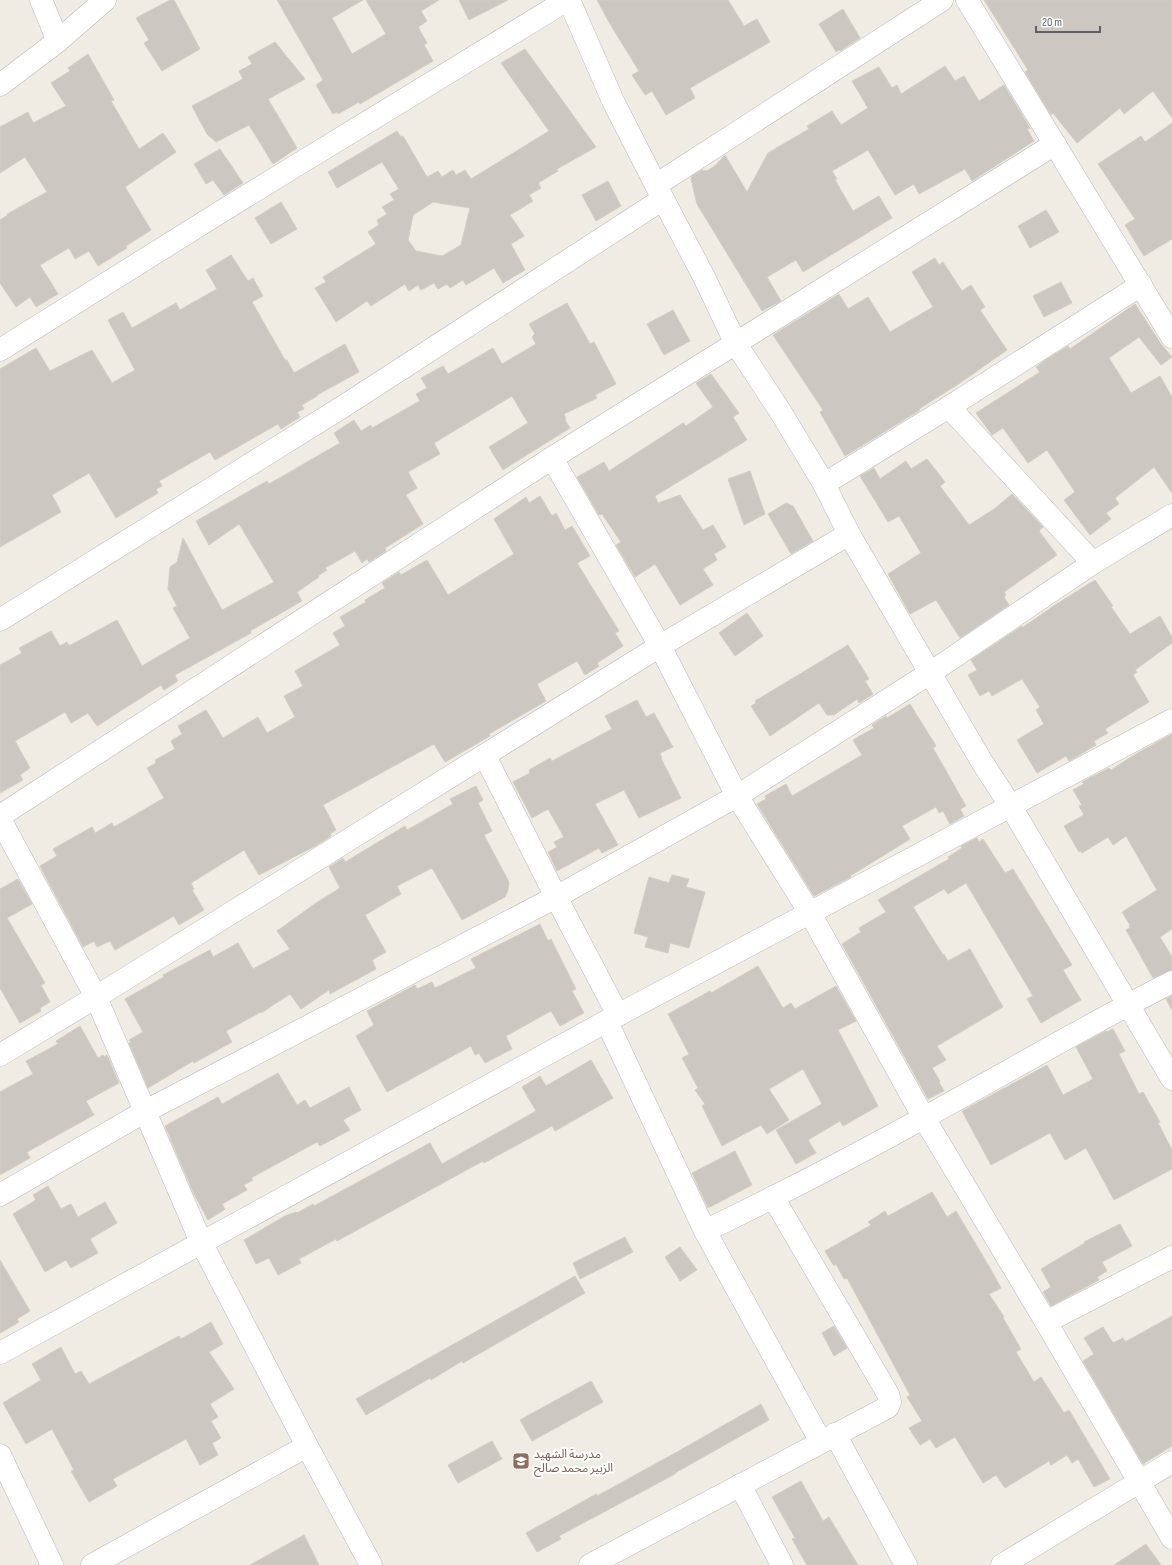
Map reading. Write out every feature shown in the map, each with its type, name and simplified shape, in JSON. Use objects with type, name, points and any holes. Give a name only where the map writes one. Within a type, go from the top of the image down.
[{"type":"street","points":[[41,0],[58,41]]},
{"type":"street","points":[[0,85],[58,41],[105,0]]},
{"type":"street","points":[[0,350],[235,203],[568,0],[613,101],[704,277],[736,344],[780,411],[824,484],[849,534],[982,762],[1010,805],[1172,1079]]},
{"type":"street","points":[[0,620],[344,406],[942,0]]},
{"type":"street","points":[[967,0],[1172,337]]},
{"type":"street","points":[[0,816],[552,458],[1055,144]]},
{"type":"street","points":[[824,484],[949,407],[1141,285]]},
{"type":"street","points":[[949,407],[1093,563]]},
{"type":"street","points":[[552,458],[660,646],[737,796],[810,913],[924,1118],[1046,1322],[1172,1538]]},
{"type":"street","points":[[0,1195],[144,1112],[556,897],[737,796],[930,673],[1093,563],[1172,515]]},
{"type":"street","points":[[0,1055],[485,756],[660,646],[849,534]]},
{"type":"street","points":[[0,1353],[613,1018],[1010,805],[1172,720]]},
{"type":"street","points":[[485,756],[556,897],[613,1018],[705,1231],[828,1438],[906,1565]]},
{"type":"street","points":[[0,819],[96,997],[201,1242],[307,1446],[371,1565]]},
{"type":"street","points":[[705,1231],[773,1198],[924,1118],[1128,1004],[1172,982]]},
{"type":"street","points":[[590,1565],[888,1407],[890,1402],[888,1394],[773,1198]]},
{"type":"street","points":[[1046,1322],[1172,1256]]},
{"type":"street","points":[[92,1565],[307,1446]]},
{"type":"street","points":[[1002,1565],[1172,1462]]},
{"type":"street","points":[[2,1466],[52,1565]]},
{"type":"street","points":[[740,1485],[782,1565]]},
{"type":"building","points":[[170,0],[174,0],[200,49],[162,71],[144,43],[149,40],[136,18]]},
{"type":"building","points":[[277,0],[363,0],[332,18],[352,54],[386,34],[366,0],[439,0],[421,11],[427,21],[418,27],[427,43],[424,45],[433,61],[360,104],[359,102],[338,114],[337,112],[333,114],[316,85],[323,80]]},
{"type":"building","points":[[459,0],[508,0],[469,20]]},
{"type":"building","points":[[597,0],[728,0],[744,26],[757,19],[770,42],[690,88],[695,98],[666,115],[652,91],[645,95],[632,75],[639,71]]},
{"type":"building","points":[[984,0],[1172,0],[1172,118],[1153,91],[1124,114],[1120,108],[1077,143],[1053,113],[1051,115],[1025,72],[1028,70]]},
{"type":"building","points":[[843,9],[860,38],[836,52],[819,24]]},
{"type":"building","points":[[275,42],[305,79],[268,99],[297,148],[273,164],[249,125],[216,142],[207,134],[192,106],[243,79],[239,71],[252,64],[248,57]]},
{"type":"building","points":[[525,49],[596,147],[557,169],[558,171],[538,183],[541,188],[529,195],[533,201],[510,215],[524,236],[511,244],[525,270],[503,283],[494,268],[466,285],[463,280],[450,288],[447,284],[438,289],[434,283],[421,290],[418,285],[409,291],[405,284],[371,306],[367,301],[336,322],[315,288],[326,282],[323,277],[376,244],[368,232],[379,225],[377,220],[387,214],[382,207],[394,200],[390,194],[399,189],[382,162],[337,188],[328,172],[397,131],[401,137],[403,136],[427,177],[438,171],[442,177],[453,170],[456,175],[465,170],[471,179],[549,131],[501,63]],"holes":[[[433,202],[470,208],[461,245],[442,256],[416,251],[408,240],[413,215]]]},
{"type":"building","points":[[88,54],[114,100],[111,101],[139,149],[163,133],[176,152],[125,187],[151,230],[126,246],[127,248],[98,266],[89,251],[75,259],[69,248],[40,265],[58,294],[36,307],[30,297],[16,307],[0,283],[0,220],[8,215],[7,214],[47,192],[25,157],[0,173],[0,127],[28,112],[33,123],[66,106],[51,83],[70,71],[68,68]]},
{"type":"building","points":[[945,66],[955,81],[964,76],[979,101],[1004,85],[1030,128],[1027,129],[1034,141],[972,181],[965,169],[919,194],[914,184],[895,195],[868,150],[832,171],[837,179],[835,180],[853,211],[879,196],[892,218],[803,272],[796,260],[767,277],[781,301],[762,311],[697,204],[691,179],[692,176],[702,170],[707,171],[716,165],[725,155],[747,192],[768,153],[809,129],[807,126],[832,111],[841,125],[868,108],[852,81],[879,67],[892,88],[897,85],[901,94]]},
{"type":"building","points":[[1172,123],[1172,239],[1144,256],[1125,225],[1135,219],[1098,164],[1141,136],[1145,142]]},
{"type":"building","points":[[220,149],[243,183],[224,195],[213,180],[206,184],[194,164]]},
{"type":"building","points":[[608,181],[621,206],[596,221],[582,195]]},
{"type":"building","points":[[281,202],[297,229],[271,244],[255,218]]},
{"type":"building","points":[[1046,210],[1059,232],[1030,248],[1018,226]]},
{"type":"building","points":[[231,255],[248,281],[253,278],[263,296],[252,302],[294,373],[345,344],[359,372],[302,405],[304,409],[297,412],[300,417],[281,429],[278,424],[215,460],[210,452],[159,481],[162,486],[156,489],[158,493],[116,518],[89,473],[52,495],[61,512],[0,547],[0,369],[36,348],[50,371],[92,350],[112,383],[135,370],[108,320],[123,312],[132,328],[176,303],[180,310],[217,289],[206,270]]},
{"type":"building","points":[[935,258],[939,265],[943,262],[962,291],[971,285],[985,307],[980,310],[1007,350],[960,383],[919,409],[920,410],[845,456],[820,412],[823,410],[773,335],[839,294],[848,309],[868,297],[890,332],[933,307],[912,272]]},
{"type":"building","points":[[1061,282],[1072,303],[1044,317],[1033,296]]},
{"type":"building","points":[[567,303],[590,344],[594,342],[616,384],[595,395],[597,398],[564,414],[565,420],[570,428],[503,470],[489,447],[528,423],[512,396],[434,443],[440,454],[408,472],[417,488],[406,495],[423,524],[385,548],[386,551],[369,562],[367,559],[362,563],[355,551],[325,568],[327,570],[318,576],[319,577],[297,592],[302,601],[250,631],[251,633],[175,675],[178,681],[164,690],[161,685],[97,726],[88,713],[71,723],[65,712],[15,741],[30,768],[20,775],[23,780],[0,793],[0,665],[22,653],[19,648],[51,631],[60,646],[67,642],[69,646],[117,620],[142,666],[190,638],[173,608],[177,606],[168,589],[170,567],[177,562],[183,538],[222,610],[274,582],[239,524],[209,545],[196,521],[267,481],[269,484],[340,443],[334,433],[354,420],[361,431],[371,425],[372,428],[420,401],[416,394],[427,388],[421,378],[443,366],[448,374],[493,348],[502,364],[536,344],[532,337],[535,334],[529,324]]},
{"type":"building","points":[[1135,304],[1161,344],[1172,357],[1161,365],[1139,337],[1109,358],[1131,393],[1160,376],[1172,397],[1172,493],[1154,467],[1115,498],[1119,504],[1106,513],[1111,519],[1090,535],[1064,500],[1075,492],[1047,450],[1028,463],[1003,428],[992,435],[976,413],[1040,372],[1036,367],[1047,359],[1068,346],[1070,349]]},
{"type":"building","points":[[673,310],[690,341],[664,355],[647,324]]},
{"type":"building","points":[[711,374],[739,413],[733,417],[747,440],[655,496],[658,503],[680,495],[703,530],[713,525],[726,547],[714,554],[717,560],[703,569],[713,585],[680,605],[655,564],[635,577],[616,545],[621,542],[602,514],[599,515],[577,477],[604,462],[609,471],[683,423],[686,426],[713,407],[696,383]]},
{"type":"building","points":[[927,459],[945,482],[940,486],[969,525],[994,509],[1012,494],[1043,527],[1039,531],[1057,555],[1004,592],[1006,595],[1004,597],[1009,605],[960,638],[936,600],[910,614],[888,574],[921,553],[899,516],[888,522],[860,476],[874,468],[880,479],[906,461],[911,469]]},
{"type":"building","points":[[750,471],[765,514],[744,525],[728,479]]},
{"type":"building","points":[[540,496],[552,516],[556,513],[565,530],[572,526],[590,556],[577,563],[619,631],[615,633],[623,646],[597,663],[599,666],[585,675],[577,661],[537,684],[546,701],[489,734],[490,736],[445,762],[434,744],[323,805],[336,830],[330,834],[331,836],[317,845],[259,875],[244,850],[191,883],[194,889],[192,890],[204,910],[179,925],[174,916],[115,950],[110,941],[97,947],[94,941],[83,947],[40,866],[57,856],[53,849],[92,827],[95,833],[112,823],[114,827],[164,798],[147,768],[156,763],[155,760],[175,749],[171,741],[182,734],[178,726],[206,710],[223,738],[258,717],[267,733],[295,717],[284,696],[303,686],[295,671],[340,645],[333,633],[345,626],[340,617],[366,602],[365,600],[385,588],[382,583],[399,572],[401,575],[427,560],[448,595],[514,554],[494,519],[526,497],[529,503]]},
{"type":"building","points":[[786,503],[793,506],[813,541],[791,554],[768,514]]},
{"type":"building","points":[[1095,580],[1113,606],[1111,607],[1130,634],[1160,616],[1172,637],[1172,643],[1135,670],[1137,672],[1133,675],[1149,702],[1105,729],[1108,733],[1094,741],[1096,745],[1069,761],[1066,756],[1037,773],[1017,740],[1044,724],[1036,710],[1040,707],[1022,679],[992,696],[989,691],[980,696],[968,675],[977,670],[971,660]]},
{"type":"building","points":[[747,613],[763,636],[735,656],[719,633]]},
{"type":"building","points":[[848,645],[869,679],[865,681],[873,694],[859,703],[857,699],[834,715],[827,715],[819,703],[770,736],[751,706],[756,703],[755,701]]},
{"type":"building","points":[[637,700],[646,717],[654,713],[673,747],[660,753],[661,758],[681,798],[639,818],[624,790],[595,804],[618,845],[602,853],[599,848],[557,871],[548,852],[557,847],[554,842],[564,837],[548,809],[532,818],[513,782],[530,773],[529,770],[550,758],[552,761],[612,729],[605,716]]},
{"type":"building","points":[[910,704],[936,746],[933,748],[966,806],[960,809],[964,816],[950,824],[943,811],[939,813],[936,807],[902,826],[910,839],[850,876],[851,877],[814,896],[757,804],[766,799],[765,796],[786,784],[792,796],[862,755],[853,740],[874,728],[872,725],[886,716],[887,718]]},
{"type":"building","points":[[1172,734],[1172,929],[1160,937],[1172,957],[1172,970],[1153,978],[1126,930],[1130,928],[1130,925],[1122,912],[1157,890],[1126,836],[1113,845],[1108,837],[1082,853],[1081,851],[1079,852],[1064,826],[1084,815],[1079,806],[1082,805],[1073,790],[1084,784],[1082,782],[1109,768],[1111,770],[1134,755]]},
{"type":"building","points":[[476,786],[483,800],[478,803],[492,831],[484,835],[509,882],[505,897],[462,920],[432,868],[397,886],[401,894],[365,915],[386,952],[372,960],[376,969],[330,994],[329,990],[301,1009],[290,994],[261,1013],[226,1031],[232,1042],[194,1063],[193,1061],[148,1088],[129,1043],[131,1042],[129,1040],[143,1032],[125,999],[164,977],[163,975],[210,950],[213,957],[238,943],[253,969],[290,949],[277,931],[340,888],[329,867],[343,858],[345,862],[405,826],[407,830],[453,804],[450,799]]},
{"type":"building","points":[[977,838],[979,842],[983,839],[1005,873],[1013,869],[1072,965],[1063,970],[1081,1000],[1041,1023],[1027,999],[1033,996],[966,883],[948,894],[944,889],[913,907],[948,961],[970,949],[1003,1007],[937,1046],[946,1060],[932,1068],[944,1091],[928,1099],[842,944],[861,932],[859,928],[886,912],[878,900],[949,859],[948,857],[962,848],[961,846]]},
{"type":"building","points":[[672,875],[689,879],[686,887],[705,892],[689,948],[670,943],[668,953],[645,947],[648,937],[634,933],[649,877],[669,883]]},
{"type":"building","points":[[18,879],[32,904],[7,918],[45,983],[41,985],[50,1002],[40,1008],[41,1011],[20,1023],[0,988],[0,889]]},
{"type":"building","points":[[540,924],[548,941],[551,939],[576,989],[572,991],[584,1013],[560,1026],[551,1011],[506,1036],[512,1049],[485,1063],[479,1053],[475,1055],[471,1046],[387,1092],[356,1036],[374,1025],[367,1011],[415,985],[417,989],[432,982],[435,988],[476,968],[471,959]]},
{"type":"building","points":[[758,966],[783,1008],[791,1003],[795,1009],[836,986],[856,1021],[838,1030],[878,1106],[843,1126],[840,1121],[808,1140],[816,1153],[796,1164],[776,1130],[822,1104],[803,1069],[769,1089],[789,1120],[767,1134],[761,1125],[722,1146],[702,1106],[705,1104],[695,1090],[698,1088],[682,1058],[689,1054],[668,1014],[710,991],[711,993]]},
{"type":"building","points":[[1172,996],[1172,1010],[1166,999]]},
{"type":"building","points":[[80,1026],[98,1058],[103,1055],[104,1057],[107,1055],[119,1083],[86,1101],[94,1115],[27,1152],[30,1158],[0,1175],[0,1092],[33,1074],[26,1061],[58,1044],[56,1041]]},
{"type":"building","points":[[1113,1029],[1125,1051],[1119,1054],[1139,1094],[1143,1092],[1160,1122],[1158,1123],[1172,1150],[1172,1169],[1114,1200],[1086,1148],[1065,1160],[1050,1133],[991,1165],[962,1111],[1047,1065],[1063,1095],[1093,1079],[1076,1047],[1106,1031],[1107,1032]]},
{"type":"building","points":[[591,1060],[613,1098],[555,1131],[552,1126],[484,1163],[483,1161],[337,1241],[336,1239],[299,1259],[301,1263],[278,1275],[269,1258],[256,1264],[244,1240],[285,1216],[296,1212],[297,1213],[313,1204],[314,1206],[430,1143],[442,1164],[536,1111],[522,1087],[540,1076],[546,1086]]},
{"type":"building","points":[[278,1073],[297,1105],[305,1100],[310,1108],[349,1087],[361,1110],[343,1120],[350,1130],[320,1146],[317,1142],[251,1178],[253,1180],[244,1185],[247,1190],[222,1204],[225,1209],[208,1220],[194,1194],[165,1126],[218,1097],[222,1104]]},
{"type":"building","points":[[735,1151],[752,1185],[708,1208],[692,1173]]},
{"type":"building","points":[[48,1186],[61,1209],[71,1204],[78,1217],[105,1202],[117,1223],[90,1239],[98,1253],[71,1268],[66,1260],[45,1272],[13,1214],[36,1200],[33,1195]]},
{"type":"building","points":[[932,1192],[947,1217],[956,1211],[1001,1288],[989,1294],[1004,1317],[1003,1318],[1021,1349],[1016,1352],[1034,1382],[1041,1377],[1064,1413],[1069,1410],[1110,1479],[1094,1487],[1078,1459],[1072,1463],[1067,1455],[1051,1465],[1049,1461],[1005,1488],[996,1475],[983,1483],[955,1437],[936,1448],[930,1439],[920,1445],[909,1428],[922,1421],[907,1397],[910,1395],[847,1278],[844,1279],[836,1264],[834,1266],[825,1251],[871,1225],[868,1222],[885,1211],[888,1216]]},
{"type":"building","points":[[1120,1224],[1132,1246],[1102,1262],[1107,1271],[1097,1277],[1099,1280],[1051,1306],[1043,1292],[1051,1287],[1041,1269],[1085,1243],[1084,1242]]},
{"type":"building","points":[[625,1237],[633,1252],[580,1279],[573,1263]]},
{"type":"building","points":[[680,1247],[697,1270],[680,1281],[665,1257]]},
{"type":"building","points":[[0,1260],[30,1311],[17,1319],[19,1322],[0,1333]]},
{"type":"building","points":[[575,1276],[585,1293],[463,1363],[462,1361],[431,1380],[430,1378],[366,1415],[356,1399]]},
{"type":"building","points":[[1172,1316],[1172,1446],[1143,1464],[1083,1361],[1094,1354],[1084,1338],[1103,1327],[1113,1343],[1123,1338],[1125,1342]]},
{"type":"building","points":[[211,1322],[223,1344],[209,1352],[234,1389],[210,1404],[218,1417],[211,1421],[221,1438],[212,1443],[218,1455],[200,1465],[186,1439],[113,1479],[117,1486],[89,1502],[71,1471],[74,1470],[52,1429],[26,1444],[3,1403],[41,1380],[32,1364],[61,1347],[75,1374],[81,1371],[89,1384],[179,1336],[181,1339]]},
{"type":"building","points":[[834,1326],[847,1348],[834,1356],[822,1333]]},
{"type":"building","points":[[591,1381],[603,1402],[532,1441],[520,1420]]},
{"type":"building","points":[[761,1404],[769,1420],[675,1474],[559,1536],[561,1539],[537,1552],[526,1533],[596,1494],[597,1496]]},
{"type":"building","points":[[492,1441],[502,1459],[458,1483],[448,1465]]},
{"type":"building","points":[[801,1481],[823,1521],[829,1517],[858,1565],[807,1565],[792,1539],[795,1538],[772,1497]]},
{"type":"building","points":[[304,1535],[319,1565],[250,1565]]},
{"type":"building","points":[[1146,1544],[1161,1565],[1114,1565]]},
{"type":"place","name":"مدرسة الشهيد الزبير محمد صالح","points":[[521,1461]]}]
